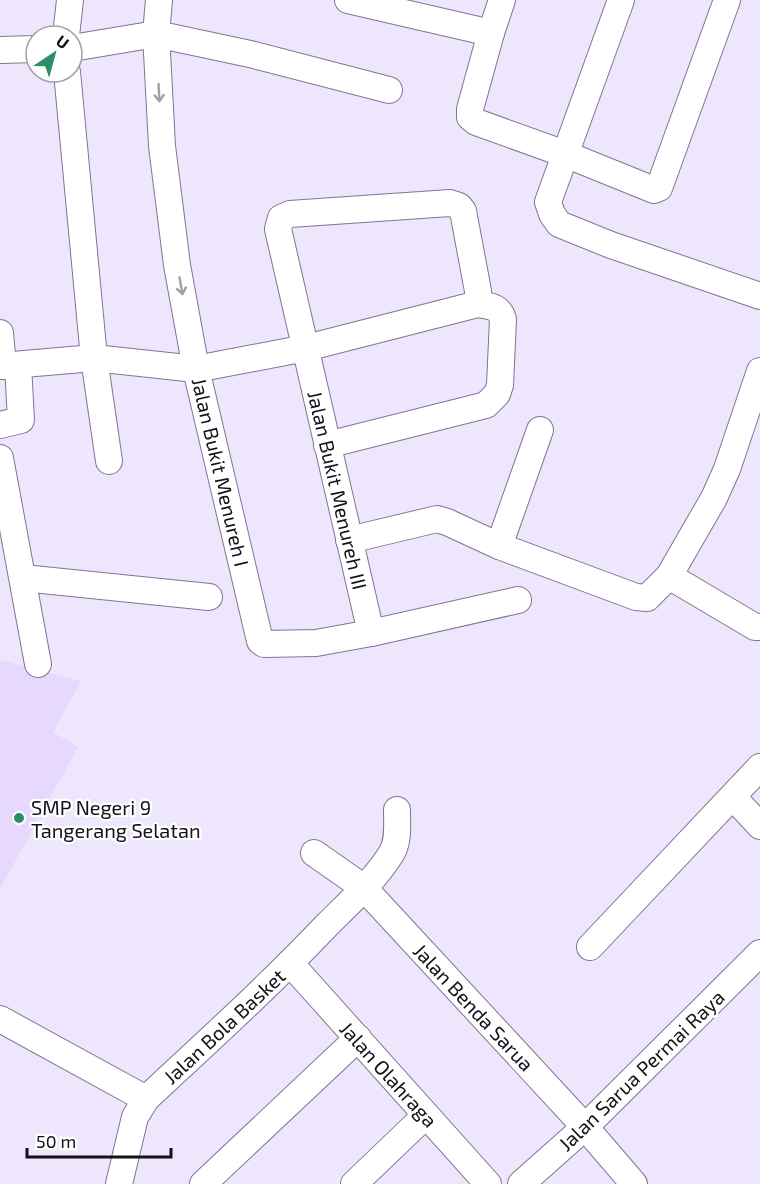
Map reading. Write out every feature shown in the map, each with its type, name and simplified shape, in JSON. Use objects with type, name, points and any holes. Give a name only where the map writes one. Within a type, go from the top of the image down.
[{"type":"street","points":[[67,24],[70,0]]},
{"type":"street","points":[[7,366],[94,358],[196,369],[177,265],[162,146],[156,34],[159,0]]},
{"type":"street","points":[[348,0],[491,33]]},
{"type":"street","points":[[502,0],[470,109],[470,117],[476,122],[565,154],[654,190],[659,188],[728,0]]},
{"type":"street","points":[[621,0],[548,202],[552,213],[559,224],[611,245],[760,296]]},
{"type":"street","points":[[84,46],[156,34],[250,54],[389,90]]},
{"type":"street","points":[[0,50],[24,50]]},
{"type":"street","points":[[67,84],[94,358],[109,461]]},
{"type":"street","name":"Jalan Bukit Menureh III","points":[[371,633],[278,229],[281,218],[301,213],[450,203],[459,206],[463,211],[478,291],[478,304]]},
{"type":"street","points":[[327,445],[486,405],[492,400],[500,385],[503,319],[497,309],[492,306],[478,304]]},
{"type":"street","name":"Jalan Bukit Menureh I","points":[[371,633],[316,643],[264,644],[260,641],[196,369],[306,348],[478,304]]},
{"type":"street","points":[[0,333],[21,420],[0,425]]},
{"type":"street","points":[[349,540],[436,519],[500,546],[636,597],[647,598],[669,576],[714,498],[727,469],[760,371]]},
{"type":"street","points":[[500,546],[540,430]]},
{"type":"street","points":[[0,458],[38,664]]},
{"type":"street","points":[[669,576],[755,627],[760,627]]},
{"type":"street","points":[[23,578],[209,597]]},
{"type":"street","points":[[371,633],[518,600]]},
{"type":"street","points":[[590,947],[760,767]]},
{"type":"street","points":[[733,797],[760,826]]},
{"type":"street","name":"Jalan Bola Basket","points":[[119,1184],[135,1116],[146,1099],[290,963],[364,888],[394,848],[397,810]]},
{"type":"street","name":"Jalan Benda Sarua","points":[[314,853],[364,888],[585,1127],[634,1184]]},
{"type":"street","name":"Jalan Sarua Permai Raya","points":[[521,1184],[585,1127],[760,953]]},
{"type":"street","name":"Jalan Olahraga","points":[[290,963],[488,1184]]},
{"type":"street","points":[[0,1019],[146,1099]]},
{"type":"street","points":[[203,1184],[358,1038]]},
{"type":"street","points":[[354,1184],[426,1115]]},
{"type":"shaded area","name":"SMP Negeri 9 Tangerang Selatan","points":[[0,660],[81,681],[53,732],[78,747],[0,889]]},
{"type":"place","name":"SMP Negeri 9 Tangerang Selatan","points":[[19,818]]}]
